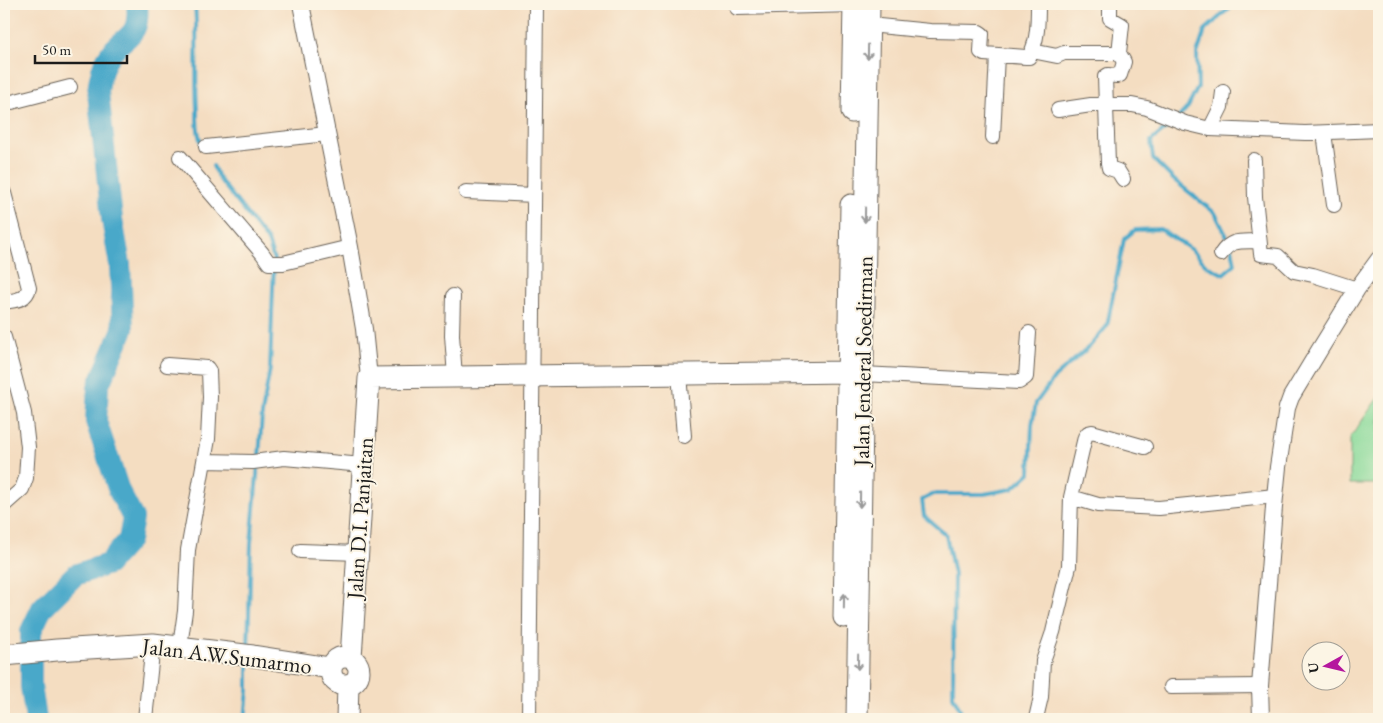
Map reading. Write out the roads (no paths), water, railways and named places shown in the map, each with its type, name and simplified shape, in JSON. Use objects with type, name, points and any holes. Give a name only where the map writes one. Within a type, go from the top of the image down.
[{"type":"main road","name":"Jalan Jenderal Soedirman","points":[[842,719],[855,373],[861,9]]},
{"type":"main road","name":"Jalan Jenderal Soedirman","points":[[855,373],[857,719]]},
{"type":"main road","points":[[369,378],[855,373]]},
{"type":"main road","name":"Jalan D.I. Panjaitan","points":[[351,658],[369,378]]},
{"type":"main road","name":"Jalan A.W.Sumarmo","points":[[5,655],[153,644],[180,646],[330,668]]},
{"type":"main road","points":[[344,656],[355,661],[359,670],[356,679],[348,684],[341,685],[331,676],[330,668],[333,662],[344,656]]},
{"type":"main road","points":[[347,719],[348,684]]},
{"type":"street","points":[[302,4],[350,247],[364,329],[369,378]]},
{"type":"street","points":[[529,719],[536,4]]},
{"type":"street","points":[[737,8],[861,9],[930,31],[979,32],[982,34],[981,52],[984,54],[1028,57],[1032,51],[1037,26],[1038,4]]},
{"type":"street","points":[[1110,4],[1110,18],[1120,23],[1122,27],[1119,53],[1124,62],[1122,73],[1119,76],[1108,75],[1105,78],[1108,166],[1118,171],[1124,180]]},
{"type":"street","points":[[1032,51],[1057,56],[1064,53],[1119,53]]},
{"type":"street","points":[[993,137],[997,55]]},
{"type":"street","points":[[4,104],[70,87]]},
{"type":"street","points":[[1210,129],[1220,107],[1223,92]]},
{"type":"street","points":[[1058,110],[1091,105],[1132,105],[1147,108],[1170,118],[1210,129],[1324,133],[1379,130]]},
{"type":"street","points":[[1324,133],[1334,205]]},
{"type":"street","points":[[206,147],[327,134]]},
{"type":"street","points":[[180,157],[267,261],[278,263],[350,247]]},
{"type":"street","points":[[1254,160],[1261,254],[1278,256],[1294,271],[1357,289]]},
{"type":"street","points":[[466,192],[534,195]]},
{"type":"street","points":[[4,193],[28,283],[26,296],[4,302]]},
{"type":"street","points":[[1221,254],[1231,243],[1259,241]]},
{"type":"street","points":[[1261,719],[1260,686],[1275,496],[1284,421],[1291,397],[1357,289],[1379,259]]},
{"type":"street","points":[[452,296],[455,377]]},
{"type":"street","points":[[855,373],[1019,382],[1026,377],[1028,334]]},
{"type":"street","points":[[4,337],[24,413],[28,447],[26,478],[22,489],[4,505]]},
{"type":"street","points":[[166,365],[206,367],[208,369],[210,397],[208,439],[188,550],[185,611],[180,646]]},
{"type":"street","points":[[680,374],[684,436]]},
{"type":"street","points":[[1037,714],[1041,697],[1043,661],[1053,632],[1069,566],[1071,497],[1084,442],[1088,433],[1092,432],[1145,447]]},
{"type":"street","points":[[204,461],[258,461],[284,458],[363,465]]},
{"type":"street","points":[[1071,497],[1098,505],[1159,508],[1275,496]]},
{"type":"street","points":[[300,552],[359,553]]},
{"type":"street","points":[[146,719],[153,644]]},
{"type":"street","points":[[1171,687],[1260,686]]},
{"type":"waterway","points":[[36,719],[31,686],[31,631],[42,608],[75,575],[108,564],[129,540],[133,518],[119,491],[96,421],[98,387],[123,329],[120,265],[112,219],[98,92],[103,67],[107,59],[112,51],[133,32],[136,25],[137,4]]},
{"type":"waterway","points":[[195,4],[197,124],[203,147]]},
{"type":"waterway","points":[[1178,118],[1188,107],[1198,87],[1197,54],[1205,30],[1234,4]]},
{"type":"waterway","points":[[1173,123],[1151,141],[1153,159],[1174,180],[1215,213],[1229,241]]},
{"type":"waterway","points":[[213,166],[220,180],[268,241],[274,260],[270,369],[262,414],[259,458]]},
{"type":"waterway","points":[[965,719],[953,696],[954,574],[946,535],[924,516],[922,500],[934,494],[984,494],[1012,489],[1030,473],[1032,425],[1036,403],[1055,377],[1090,346],[1107,326],[1124,239],[1135,230],[1160,229],[1192,250],[1207,266],[1223,274],[1235,264],[1232,248]]},
{"type":"waterway","points":[[248,650],[251,543],[258,464]]},
{"type":"waterway","points":[[245,719],[248,662]]}]
